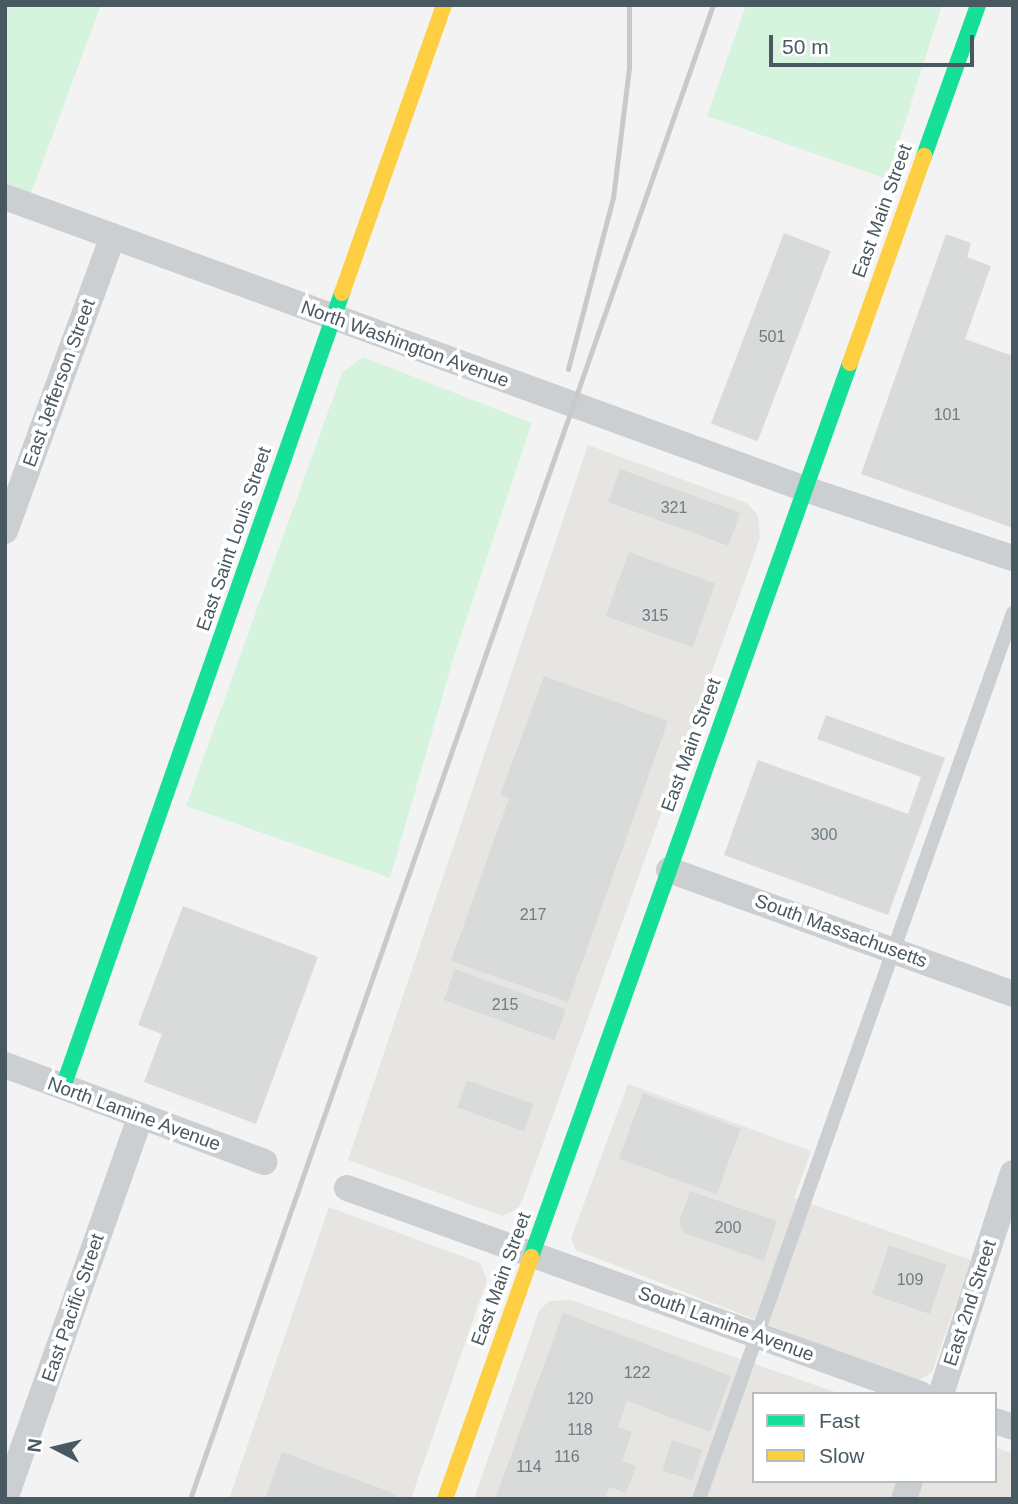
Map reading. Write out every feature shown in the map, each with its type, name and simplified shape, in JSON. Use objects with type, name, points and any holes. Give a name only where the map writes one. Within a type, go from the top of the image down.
[{"type":"street","name":"East Saint Louis Street","points":[[63,1087],[444,5]]},
{"type":"street","name":"East Main Street","points":[[444,1499],[669,870],[793,484],[978,5]]},
{"type":"street","name":"North Washington Avenue","points":[[5,197],[793,484],[1013,558]]},
{"type":"street","name":"East Jefferson Street","points":[[5,531],[113,236]]},
{"type":"street","name":"South Massachusetts","points":[[669,870],[1013,993]]},
{"type":"street","name":"North Lamine Avenue","points":[[5,1065],[264,1162]]},
{"type":"street","name":"East Pacific Street","points":[[5,1499],[141,1116]]},
{"type":"street","name":"East 2nd Street","points":[[942,1392],[1013,1173]]},
{"type":"street","points":[[347,1188],[532,1254]]},
{"type":"street","name":"South Lamine Avenue","points":[[532,1254],[914,1392]]},
{"type":"lane","points":[[699,1499],[1013,613]]},
{"type":"shaded area","points":[[588,445],[747,503],[758,515],[760,538],[523,1199],[517,1209],[502,1216],[348,1160]]},
{"type":"shaded area","points":[[628,1084],[811,1151],[794,1198],[971,1260],[932,1372],[921,1379],[906,1378],[576,1250],[571,1239]]},
{"type":"shaded area","points":[[329,1207],[480,1263],[487,1280],[411,1499],[229,1499]]},
{"type":"shaded area","points":[[571,1300],[835,1392],[752,1392],[752,1483],[997,1483],[997,1448],[1013,1454],[1013,1499],[474,1499],[539,1311],[549,1301]]},
{"type":"green space","points":[[5,5],[101,5],[30,196],[5,187]]},
{"type":"green space","points":[[746,5],[942,5],[887,179],[707,116]]},
{"type":"green space","points":[[363,357],[532,423],[452,663],[390,878],[186,806],[342,373]]},
{"type":"building","points":[[784,233],[831,251],[758,441],[711,423]]},
{"type":"building","points":[[946,234],[971,243],[967,257],[991,266],[965,339],[1013,356],[1013,528],[861,474]]},
{"type":"building","points":[[620,469],[740,513],[728,546],[608,502]]},
{"type":"building","points":[[629,552],[715,583],[692,647],[606,616]]},
{"type":"building","points":[[544,676],[668,721],[568,1002],[451,961],[509,798],[500,795]]},
{"type":"building","points":[[826,715],[945,758],[888,915],[724,855],[758,760],[908,814],[921,777],[817,739]]},
{"type":"building","points":[[183,906],[318,957],[256,1124],[144,1082],[162,1034],[138,1025]]},
{"type":"building","points":[[455,969],[566,1009],[555,1040],[444,1000]]},
{"type":"building","points":[[467,1080],[534,1104],[524,1132],[457,1107]]},
{"type":"building","points":[[643,1093],[741,1129],[717,1194],[619,1159]]},
{"type":"building","points":[[690,1191],[777,1221],[764,1261],[684,1233],[679,1222]]},
{"type":"building","points":[[889,1245],[947,1265],[930,1314],[872,1294]]},
{"type":"building","points":[[563,1313],[731,1376],[710,1432],[627,1401],[618,1427],[632,1432],[622,1461],[636,1466],[626,1493],[609,1487],[605,1499],[495,1499]]},
{"type":"building","points":[[672,1440],[702,1450],[693,1480],[662,1470]]},
{"type":"building","points":[[282,1452],[396,1494],[394,1499],[265,1499]]},
{"type":"railway","points":[[568,369],[613,198],[629,67],[629,5]]},
{"type":"railway","points":[[190,1499],[713,5]]},
{"type":"traffic: fast","points":[[924,156],[978,5]]},
{"type":"traffic: fast","points":[[63,1087],[342,293]]},
{"type":"traffic: fast","points":[[531,1257],[850,363]]},
{"type":"traffic: slow","points":[[342,293],[444,5]]},
{"type":"traffic: slow","points":[[850,363],[924,156]]},
{"type":"traffic: slow","points":[[445,1499],[531,1257]]}]
